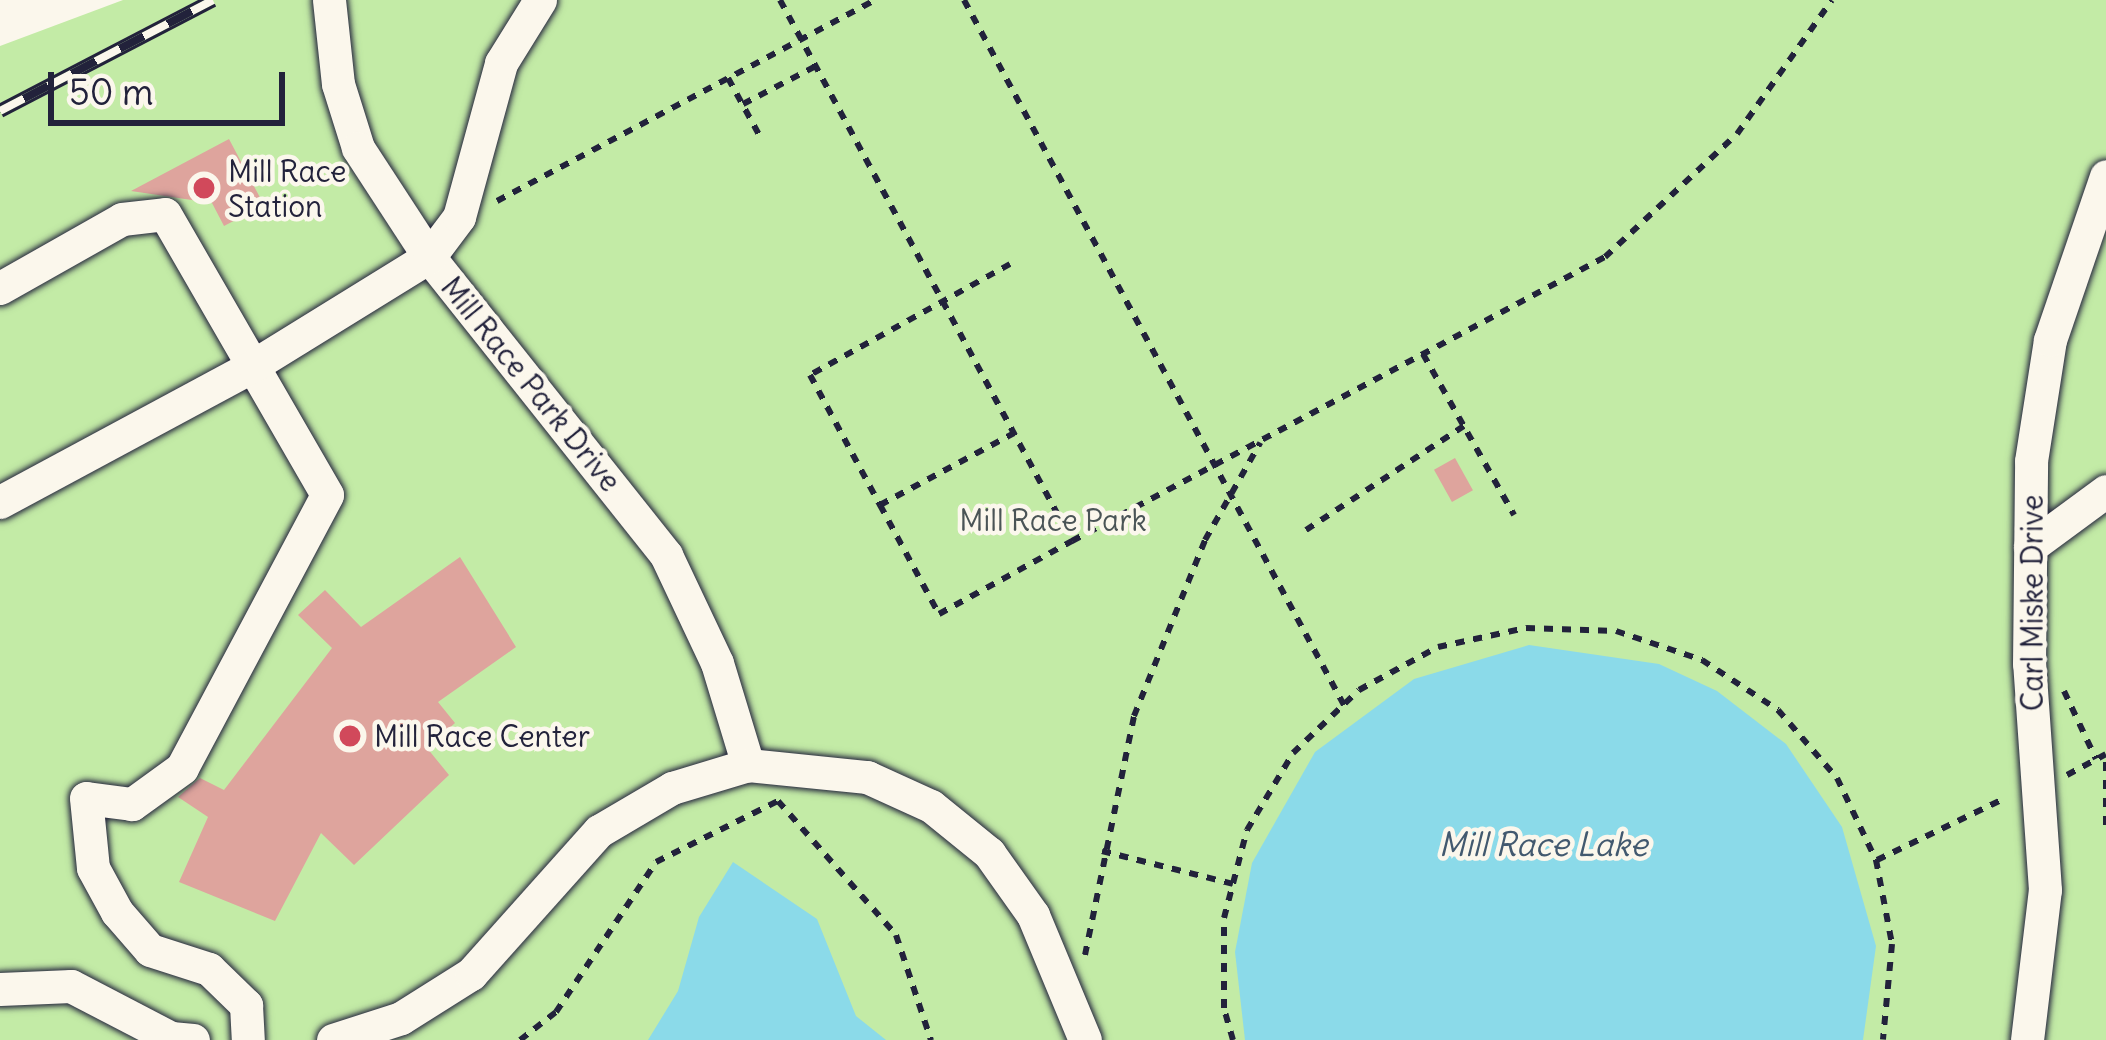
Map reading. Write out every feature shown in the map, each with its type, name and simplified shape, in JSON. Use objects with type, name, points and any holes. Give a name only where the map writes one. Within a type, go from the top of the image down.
[{"type":"street","name":"Mill Race Park Drive","points":[[329,0],[338,84],[358,148],[429,257],[666,555],[716,663],[748,765]]},
{"type":"street","points":[[0,502],[254,365],[429,257],[459,217],[501,63],[540,0]]},
{"type":"street","name":"Carl Miske Drive","points":[[2027,1040],[2045,890],[2037,790],[2032,461],[2050,340],[2106,176]]},
{"type":"street","points":[[0,288],[122,219],[165,214],[327,495],[182,768],[132,804],[86,798],[93,868],[117,912],[150,950],[209,969],[246,1005],[248,1040]]},
{"type":"street","points":[[2030,547],[2106,491]]},
{"type":"street","points":[[333,1040],[400,1018],[471,974],[599,831],[672,788],[748,765],[866,777],[931,806],[989,853],[1033,915],[1080,1032]]},
{"type":"street","points":[[0,988],[70,986],[171,1037],[193,1040]]},
{"type":"path","points":[[781,0],[1072,541]]},
{"type":"path","points":[[488,216],[493,203],[875,0]]},
{"type":"path","points":[[964,0],[1344,705]]},
{"type":"path","points":[[1010,264],[810,375],[939,614],[1604,257],[1673,201],[1797,60],[1832,0]]},
{"type":"path","points":[[743,104],[816,66]]},
{"type":"path","points":[[728,78],[762,140]]},
{"type":"path","points":[[1423,353],[1514,515]]},
{"type":"path","points":[[1306,530],[1464,426]]},
{"type":"path","points":[[880,505],[1014,433]]},
{"type":"path","points":[[1080,1032],[1102,851],[1134,716],[1231,494],[1262,439]]},
{"type":"path","points":[[1233,1040],[1224,1008],[1224,918],[1247,830],[1293,753],[1344,705],[1438,647],[1526,628],[1616,632],[1702,660],[1778,710],[1837,778],[1876,860],[1892,944],[1883,1040]]},
{"type":"path","points":[[1876,860],[2020,791],[2037,790],[2106,758],[2106,830]]},
{"type":"path","points":[[520,1040],[556,1012],[656,862],[778,800],[896,935],[931,1040]]},
{"type":"path","points":[[1102,851],[1233,884]]},
{"type":"green space","name":"Mill Race Park","points":[[123,0],[2106,0],[2106,1040],[0,1040],[0,46]]},
{"type":"water","name":"Mill Race Lake","points":[[1529,645],[1659,664],[1717,691],[1786,744],[1842,827],[1876,946],[1863,1040],[1245,1040],[1235,952],[1252,863],[1315,752],[1414,679]]},
{"type":"water","points":[[733,862],[817,919],[856,1016],[886,1040],[648,1040],[678,991],[699,917]]},
{"type":"building","name":"Mill Race Station","points":[[229,139],[264,205],[224,226],[212,203],[131,191]]},
{"type":"building","points":[[1455,458],[1473,490],[1452,502],[1434,470]]},
{"type":"building","name":"Mill Race Center","points":[[460,557],[516,647],[438,702],[455,723],[427,748],[449,775],[354,865],[321,833],[275,921],[179,882],[208,817],[178,797],[200,778],[224,790],[332,648],[298,615],[325,590],[361,627]]},
{"type":"railway","points":[[0,111],[213,0]]},
{"type":"place","name":"Mill Race Station","points":[[204,188]]},
{"type":"place","name":"Mill Race Center","points":[[350,736]]}]
